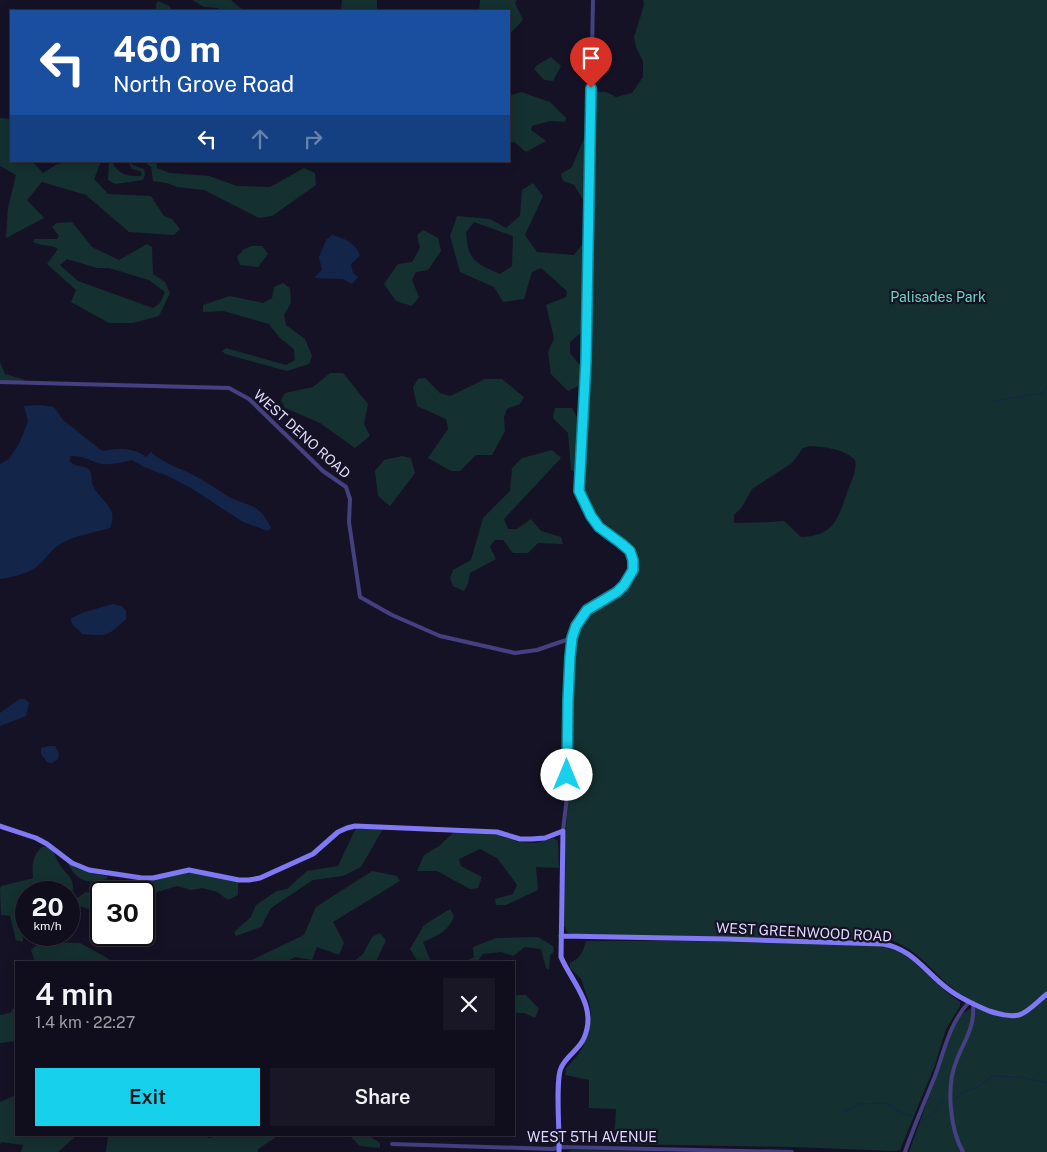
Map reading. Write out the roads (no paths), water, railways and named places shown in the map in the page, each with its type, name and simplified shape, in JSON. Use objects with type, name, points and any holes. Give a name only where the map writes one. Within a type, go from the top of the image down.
[{"type":"street","points":[[559,1149],[558,1080],[560,1068],[578,1049],[585,1036],[587,1021],[586,1006],[582,992],[561,957],[572,638],[576,626],[587,610],[617,592],[624,585],[633,570],[633,560],[630,551],[599,527],[591,516],[579,491],[586,361],[593,0]]},
{"type":"street","name":"WEST DENO ROAD","points":[[0,382],[230,388],[249,399],[323,471],[346,487],[350,499],[349,522],[360,596],[392,615],[440,636],[515,653],[537,650],[572,638]]},
{"type":"street","points":[[0,826],[36,838],[72,863],[89,870],[153,878],[189,870],[239,880],[260,878],[287,867],[313,854],[338,832],[355,826],[497,832],[520,839],[545,838],[564,831]]},
{"type":"street","name":"WEST GREENWOOD ROAD","points":[[561,936],[726,938],[883,944],[896,946],[906,951],[948,990],[996,1014],[1010,1016],[1022,1014],[1047,994]]},
{"type":"street","points":[[905,1152],[936,1074],[949,1033],[958,1014],[971,1003],[974,1016],[971,1031],[956,1060],[950,1084],[956,1134],[963,1152]]},
{"type":"street","name":"WEST 5TH AVENUE","points":[[392,1144],[553,1149],[792,1152]]},
{"type":"water","points":[[332,235],[349,242],[358,251],[360,256],[351,264],[353,273],[358,277],[352,284],[343,279],[314,278],[322,270],[319,257],[326,240]]},
{"type":"water","points":[[40,405],[54,407],[63,420],[102,451],[125,449],[136,451],[146,457],[151,452],[229,497],[258,510],[271,528],[268,531],[243,522],[191,488],[132,460],[114,464],[103,464],[71,456],[69,461],[71,463],[89,470],[96,492],[111,510],[112,521],[110,528],[65,542],[56,547],[40,564],[26,573],[0,579],[0,464],[9,459],[20,442],[28,421],[24,406]]},
{"type":"water","points":[[113,604],[122,606],[126,611],[126,619],[107,634],[82,634],[72,623],[71,618]]},
{"type":"water","points":[[20,699],[25,699],[29,703],[26,716],[0,726],[0,713]]},
{"type":"water","points":[[55,746],[59,754],[58,759],[52,763],[47,762],[41,754],[41,748]]},
{"type":"waterway","points":[[995,401],[1042,393],[1047,387]]},
{"type":"waterway","points":[[954,1101],[962,1092],[976,1088],[992,1076],[1021,1077],[1047,1083]]},
{"type":"waterway","points":[[922,1120],[932,1115],[942,1101],[947,1101]]},
{"type":"waterway","points":[[842,1113],[859,1104],[883,1103],[914,1117]]},
{"type":"park label","name":"Palisades Park","points":[[938,297]]}]
